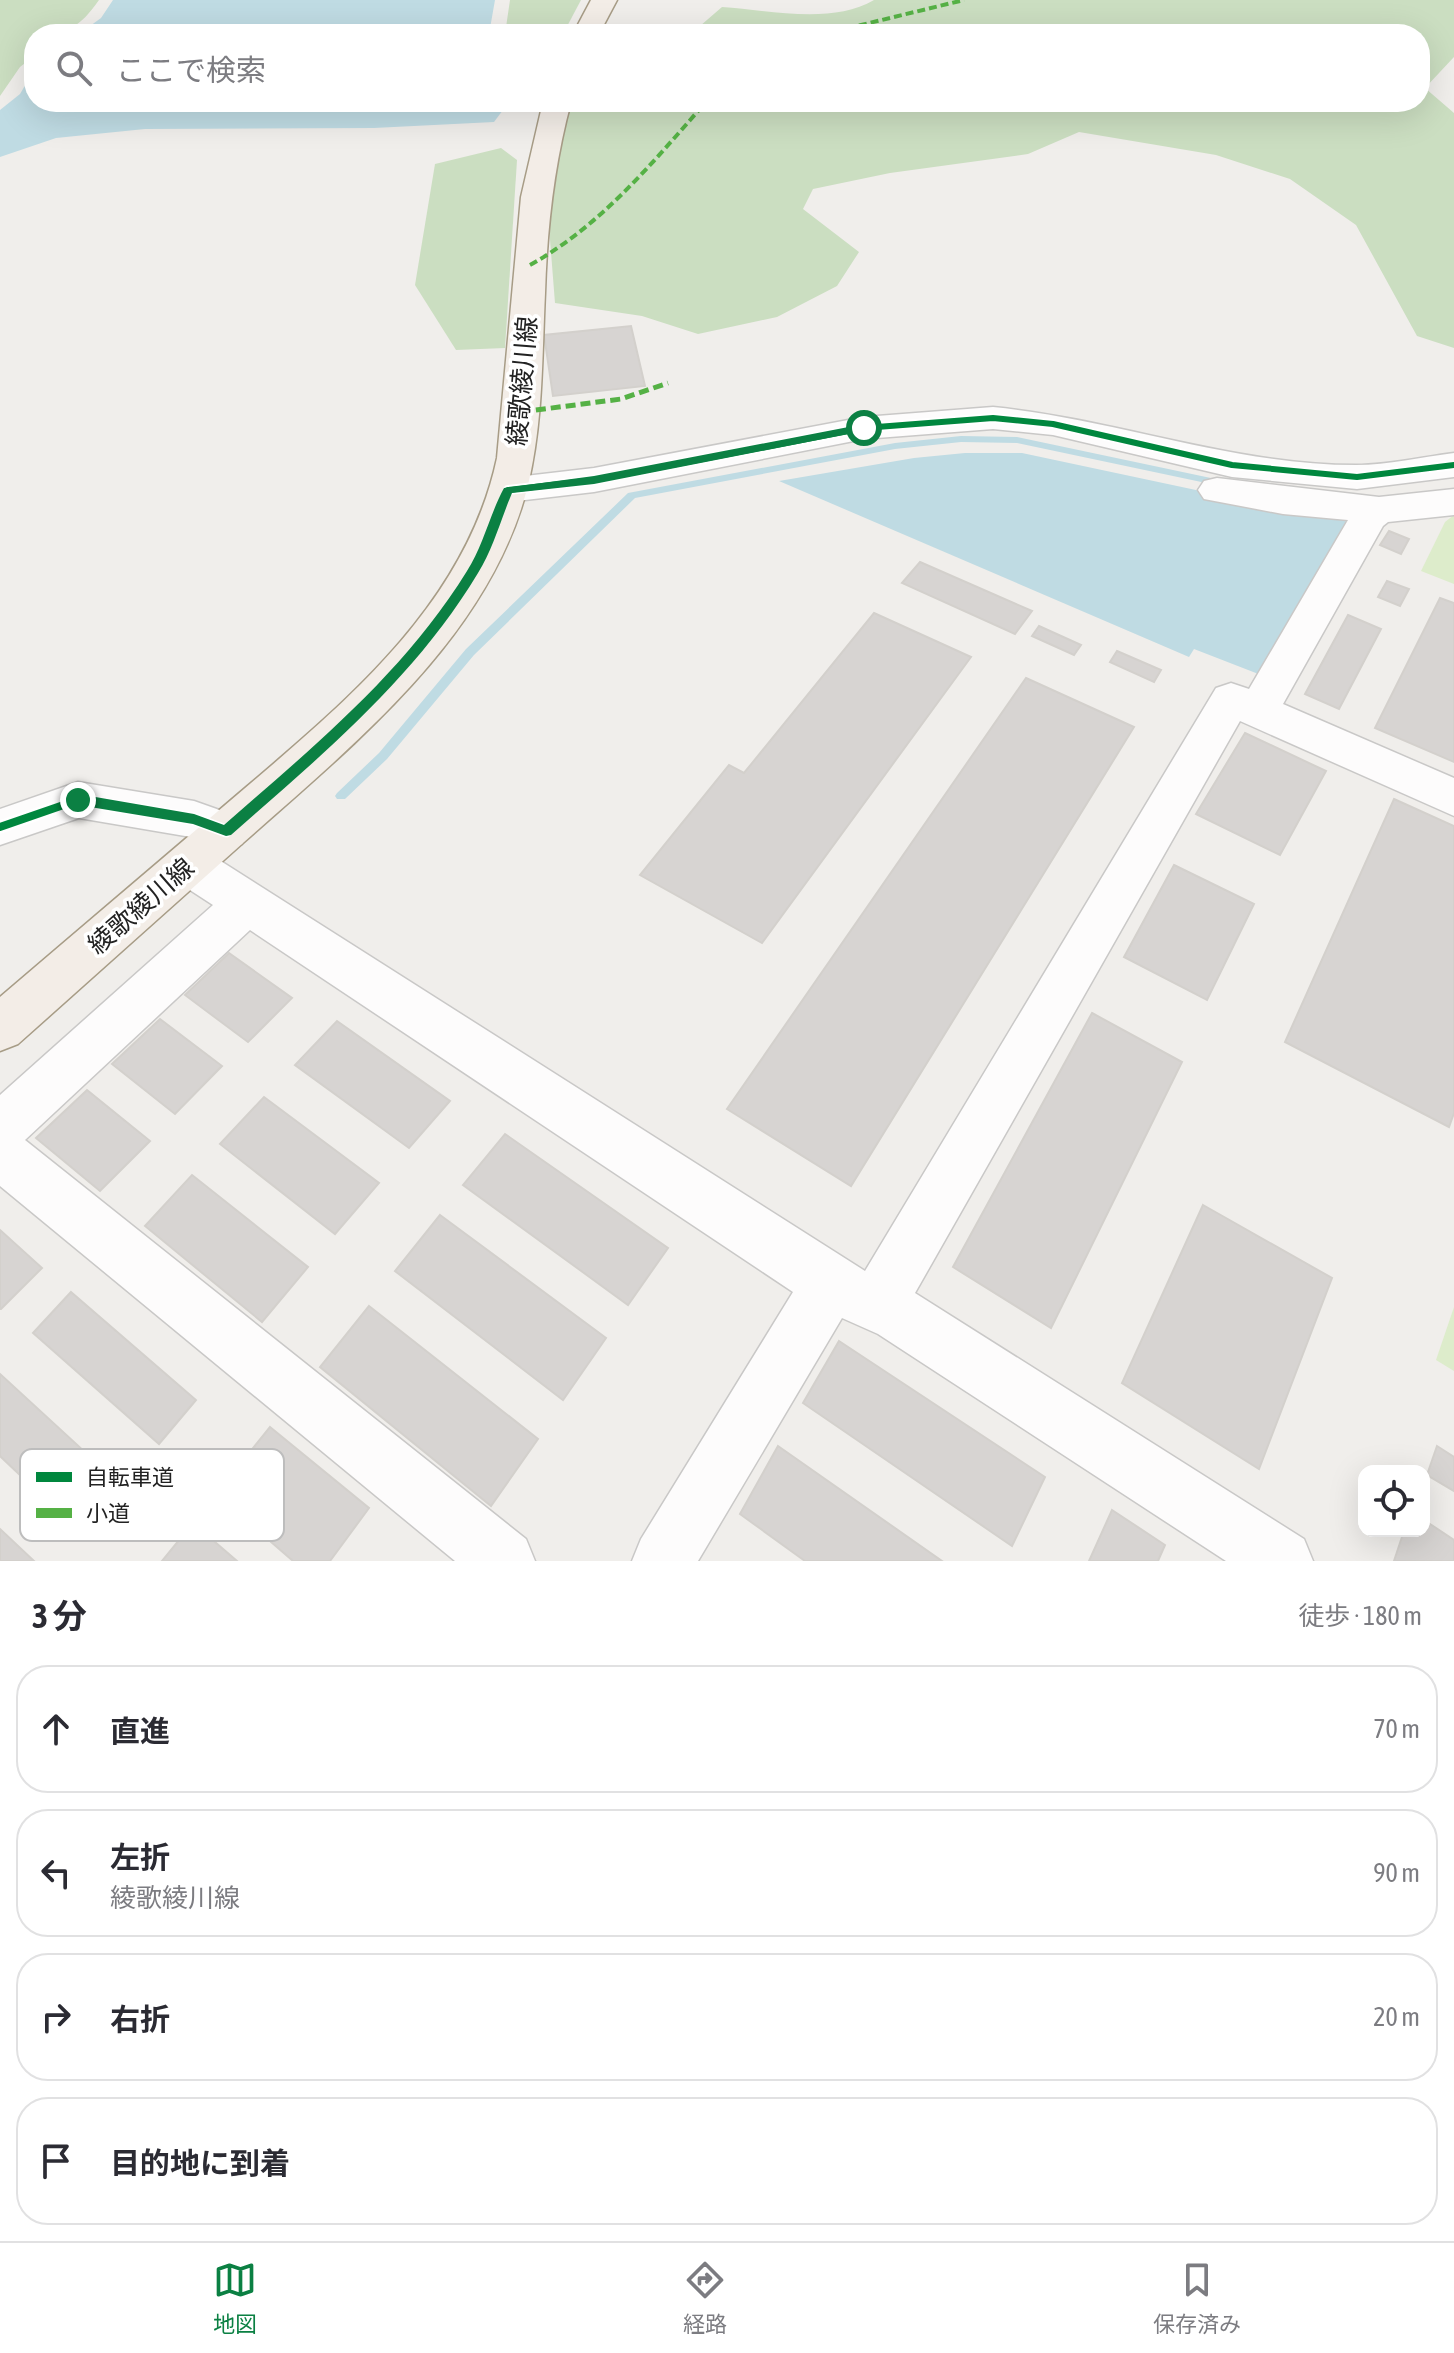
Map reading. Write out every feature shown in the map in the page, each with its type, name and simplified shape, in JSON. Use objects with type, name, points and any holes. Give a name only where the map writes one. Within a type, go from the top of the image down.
[{"type":"main road","points":[[591,24],[604,0]]},
{"type":"main road","name":"綾歌綾川線","points":[[0,1028],[341,731],[396,675],[443,617],[475,569],[508,490],[521,412],[533,205],[554,112]]},
{"type":"street","points":[[508,490],[594,480],[864,428],[993,418],[1053,424],[1248,466],[1357,477],[1454,465]]},
{"type":"street","points":[[770,477],[906,451],[947,446],[1017,446],[1081,457],[1230,492],[1379,510],[1454,502]]},
{"type":"street","points":[[1258,711],[1369,517],[1379,510]]},
{"type":"street","points":[[663,1561],[854,1294],[1231,699],[1454,798]]},
{"type":"street","points":[[0,827],[78,800],[194,819],[208,848],[248,903],[854,1294],[898,1314],[1218,1543],[1282,1561]]},
{"type":"street","points":[[0,1129],[248,903]]},
{"type":"street","points":[[0,1153],[504,1561]]},
{"type":"green space","points":[[0,0],[99,0],[78,24],[24,24],[24,64],[0,96]]},
{"type":"green space","points":[[510,0],[581,0],[568,24],[506,24]]},
{"type":"green space","points":[[874,0],[1454,0],[1454,57],[1430,83],[1430,24],[702,24],[722,7],[800,14],[857,8]]},
{"type":"green space","points":[[1430,92],[1454,113],[1454,348],[1417,336],[1356,225],[1290,179],[1216,155],[1079,132],[1028,154],[890,173],[813,189],[803,209],[859,252],[837,286],[777,317],[698,334],[642,316],[555,303],[549,227],[566,112],[1430,112]]},
{"type":"green space","points":[[501,148],[517,160],[505,348],[456,350],[415,285],[435,164]]},
{"type":"green space","points":[[1454,515],[1454,584],[1421,571],[1445,522]]},
{"type":"green space","points":[[1454,1307],[1454,1371],[1436,1360]]},
{"type":"water","points":[[113,0],[495,0],[491,24],[93,24],[101,18]]},
{"type":"water","points":[[24,87],[24,112],[502,112],[494,122],[374,128],[145,129],[56,138],[0,157],[0,110]]},
{"type":"water","points":[[965,453],[1022,453],[1210,493],[1351,512],[1261,675],[1194,649],[1189,657],[779,481],[914,458]]},
{"type":"building","points":[[631,326],[645,386],[553,396],[544,335]]},
{"type":"building","points":[[1389,531],[1409,539],[1401,554],[1380,545]]},
{"type":"building","points":[[920,562],[1032,611],[1015,634],[902,583]]},
{"type":"building","points":[[1387,581],[1409,589],[1400,606],[1378,597]]},
{"type":"building","points":[[1440,598],[1454,603],[1454,762],[1375,728]]},
{"type":"building","points":[[874,613],[971,657],[762,943],[640,875],[729,765],[744,773]]},
{"type":"building","points":[[1348,615],[1381,629],[1339,709],[1305,694]]},
{"type":"building","points":[[1039,626],[1081,645],[1074,655],[1032,636]]},
{"type":"building","points":[[1117,651],[1161,670],[1154,682],[1110,662]]},
{"type":"building","points":[[1026,678],[1134,727],[851,1186],[727,1109]]},
{"type":"building","points":[[1245,733],[1326,771],[1280,855],[1196,814]]},
{"type":"building","points":[[1394,799],[1454,826],[1454,1113],[1449,1127],[1285,1042]]},
{"type":"building","points":[[1174,865],[1254,904],[1207,1000],[1124,957]]},
{"type":"building","points":[[229,953],[292,998],[248,1042],[185,995]]},
{"type":"building","points":[[1092,1013],[1182,1062],[1051,1328],[953,1267]]},
{"type":"building","points":[[160,1019],[222,1066],[175,1114],[112,1064]]},
{"type":"building","points":[[337,1021],[450,1101],[409,1148],[295,1065]]},
{"type":"building","points":[[87,1090],[150,1141],[100,1191],[36,1138]]},
{"type":"building","points":[[264,1097],[379,1183],[335,1234],[220,1144]]},
{"type":"building","points":[[505,1134],[668,1248],[628,1305],[463,1185]]},
{"type":"building","points":[[192,1175],[308,1267],[262,1322],[145,1226]]},
{"type":"building","points":[[1203,1205],[1332,1278],[1259,1469],[1122,1383]]},
{"type":"building","points":[[440,1215],[606,1338],[563,1400],[395,1271]]},
{"type":"building","points":[[0,1230],[42,1268],[1,1309],[0,1309]]},
{"type":"building","points":[[71,1292],[196,1400],[159,1444],[33,1333]]},
{"type":"building","points":[[369,1306],[538,1439],[491,1506],[320,1367]]},
{"type":"building","points":[[839,1341],[1045,1477],[1012,1546],[803,1403]]},
{"type":"building","points":[[0,1374],[82,1449],[20,1449],[20,1475],[0,1456]]},
{"type":"building","points":[[270,1427],[369,1508],[330,1561],[293,1561],[270,1541],[284,1541],[284,1449],[252,1449]]},
{"type":"building","points":[[778,1446],[942,1561],[805,1561],[740,1514]]},
{"type":"building","points":[[1437,1446],[1454,1457],[1454,1491],[1430,1477]]},
{"type":"building","points":[[1112,1510],[1165,1545],[1158,1561],[1089,1561]]},
{"type":"building","points":[[1430,1524],[1454,1540],[1454,1561],[1394,1561],[1402,1537],[1430,1537]]},
{"type":"building","points":[[0,1529],[34,1561],[0,1561]]},
{"type":"building","points":[[178,1541],[214,1541],[237,1561],[162,1561]]},
{"type":"waterway","points":[[341,796],[383,756],[470,652],[632,495],[895,446],[961,439],[1017,440],[1225,484]]},
{"type":"marked path","points":[[865,24],[964,0]]},
{"type":"marked path","points":[[530,265],[581,233],[604,213],[697,112]]},
{"type":"marked path","points":[[521,412],[621,399],[668,383]]},
{"type":"cycle path","points":[[508,490],[594,480],[864,428],[993,418],[1053,424],[1232,465],[1357,477],[1454,465]]},
{"type":"cycle path","points":[[0,827],[78,800],[194,819],[226,831]]},
{"type":"route","points":[[78,800],[194,819],[226,831],[341,731],[396,675],[443,617],[475,569],[508,490],[594,480],[864,428]]}]
